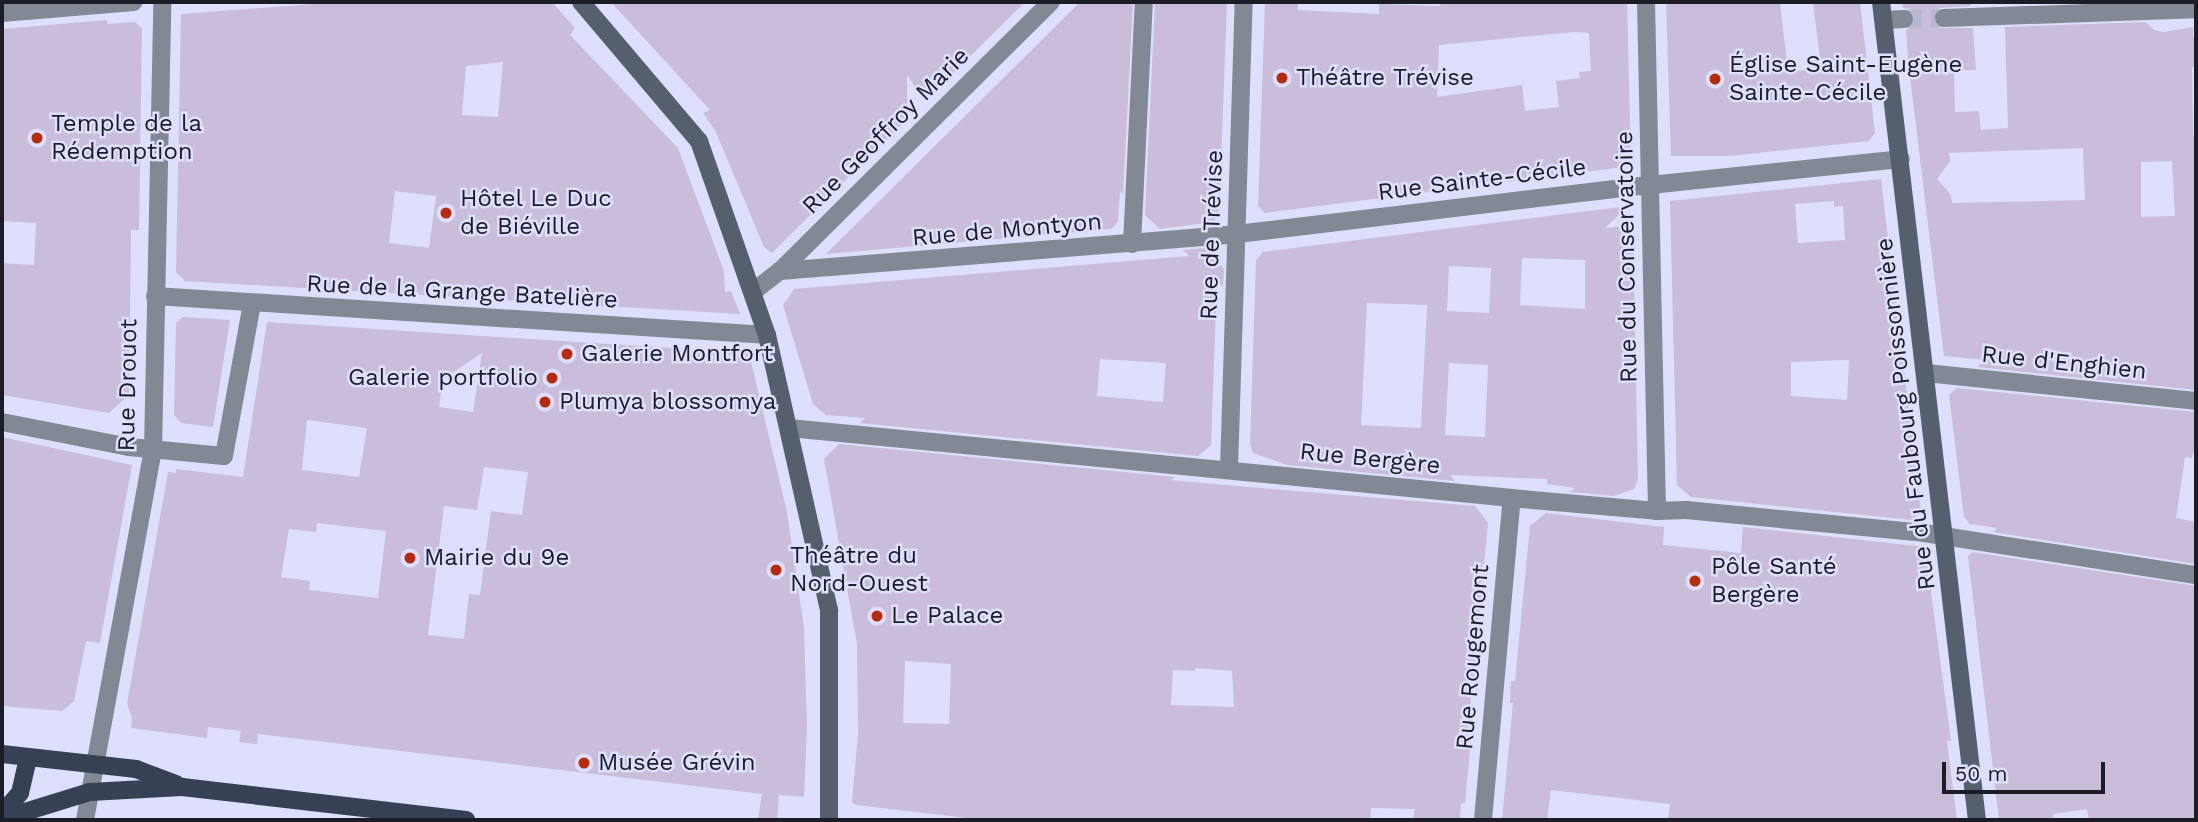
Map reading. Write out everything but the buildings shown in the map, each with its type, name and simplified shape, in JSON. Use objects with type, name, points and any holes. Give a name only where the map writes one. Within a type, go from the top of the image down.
[{"type":"main road","points":[[2,754],[136,769],[182,787]]},
{"type":"main road","points":[[2,813],[20,793],[28,757]]},
{"type":"main road","points":[[2,819],[89,792],[182,787],[466,820]]},
{"type":"street","points":[[2,13],[134,2]]},
{"type":"street","name":"Rue Drouot","points":[[85,820],[153,450],[162,2]]},
{"type":"street","points":[[581,2],[693,130],[716,184],[754,292],[789,428],[829,611],[829,820]]},
{"type":"street","name":"Rue Geoffroy Marie","points":[[754,292],[780,271],[1051,2]]},
{"type":"street","points":[[1132,244],[1144,2]]},
{"type":"street","name":"Rue de Trévise","points":[[1228,469],[1244,2]]},
{"type":"street","name":"Rue du Conservatoire","points":[[1646,2],[1657,511]]},
{"type":"street","name":"Rue du Faubourg Poissonnière","points":[[1881,2],[1977,820]]},
{"type":"street","points":[[1944,18],[2196,9]]},
{"type":"street","points":[[1884,20],[1904,19]]},
{"type":"street","name":"Rue Sainte-Cécile","points":[[1237,234],[1650,185],[1900,159]]},
{"type":"street","name":"Rue de Montyon","points":[[780,271],[1237,234]]},
{"type":"street","name":"Rue de la Grange Batelière","points":[[155,296],[767,335]]},
{"type":"street","points":[[2,422],[153,450],[224,456],[252,304]]},
{"type":"street","name":"Rue d'Enghien","points":[[1926,373],[2196,401]]},
{"type":"street","name":"Rue Bergère","points":[[789,428],[1512,498],[1657,511],[1686,510],[1945,536],[2196,575]]},
{"type":"street","name":"Rue Rougemont","points":[[1483,820],[1512,498]]},
{"type":"tunnel","points":[[1904,19],[1944,18]]},
{"type":"place","name":"Théâtre Trévise","points":[[1282,78]]},
{"type":"place","name":"Église Saint-Eugène Sainte-Cécile","points":[[1715,79]]},
{"type":"place","name":"Temple de la Rédemption","points":[[37,138]]},
{"type":"place","name":"Hôtel Le Duc de Biéville","points":[[446,213]]},
{"type":"place","name":"Galerie Montfort","points":[[567,354]]},
{"type":"place","name":"Galerie portfolio","points":[[552,378]]},
{"type":"place","name":"Plumya blossomya","points":[[545,402]]},
{"type":"place","name":"Mairie du 9e","points":[[410,558]]},
{"type":"place","name":"Théâtre du Nord-Ouest","points":[[776,570]]},
{"type":"place","name":"Pôle Santé Bergère","points":[[1695,581]]},
{"type":"place","name":"Le Palace","points":[[877,616]]},
{"type":"place","name":"Musée Grévin","points":[[584,763]]}]
